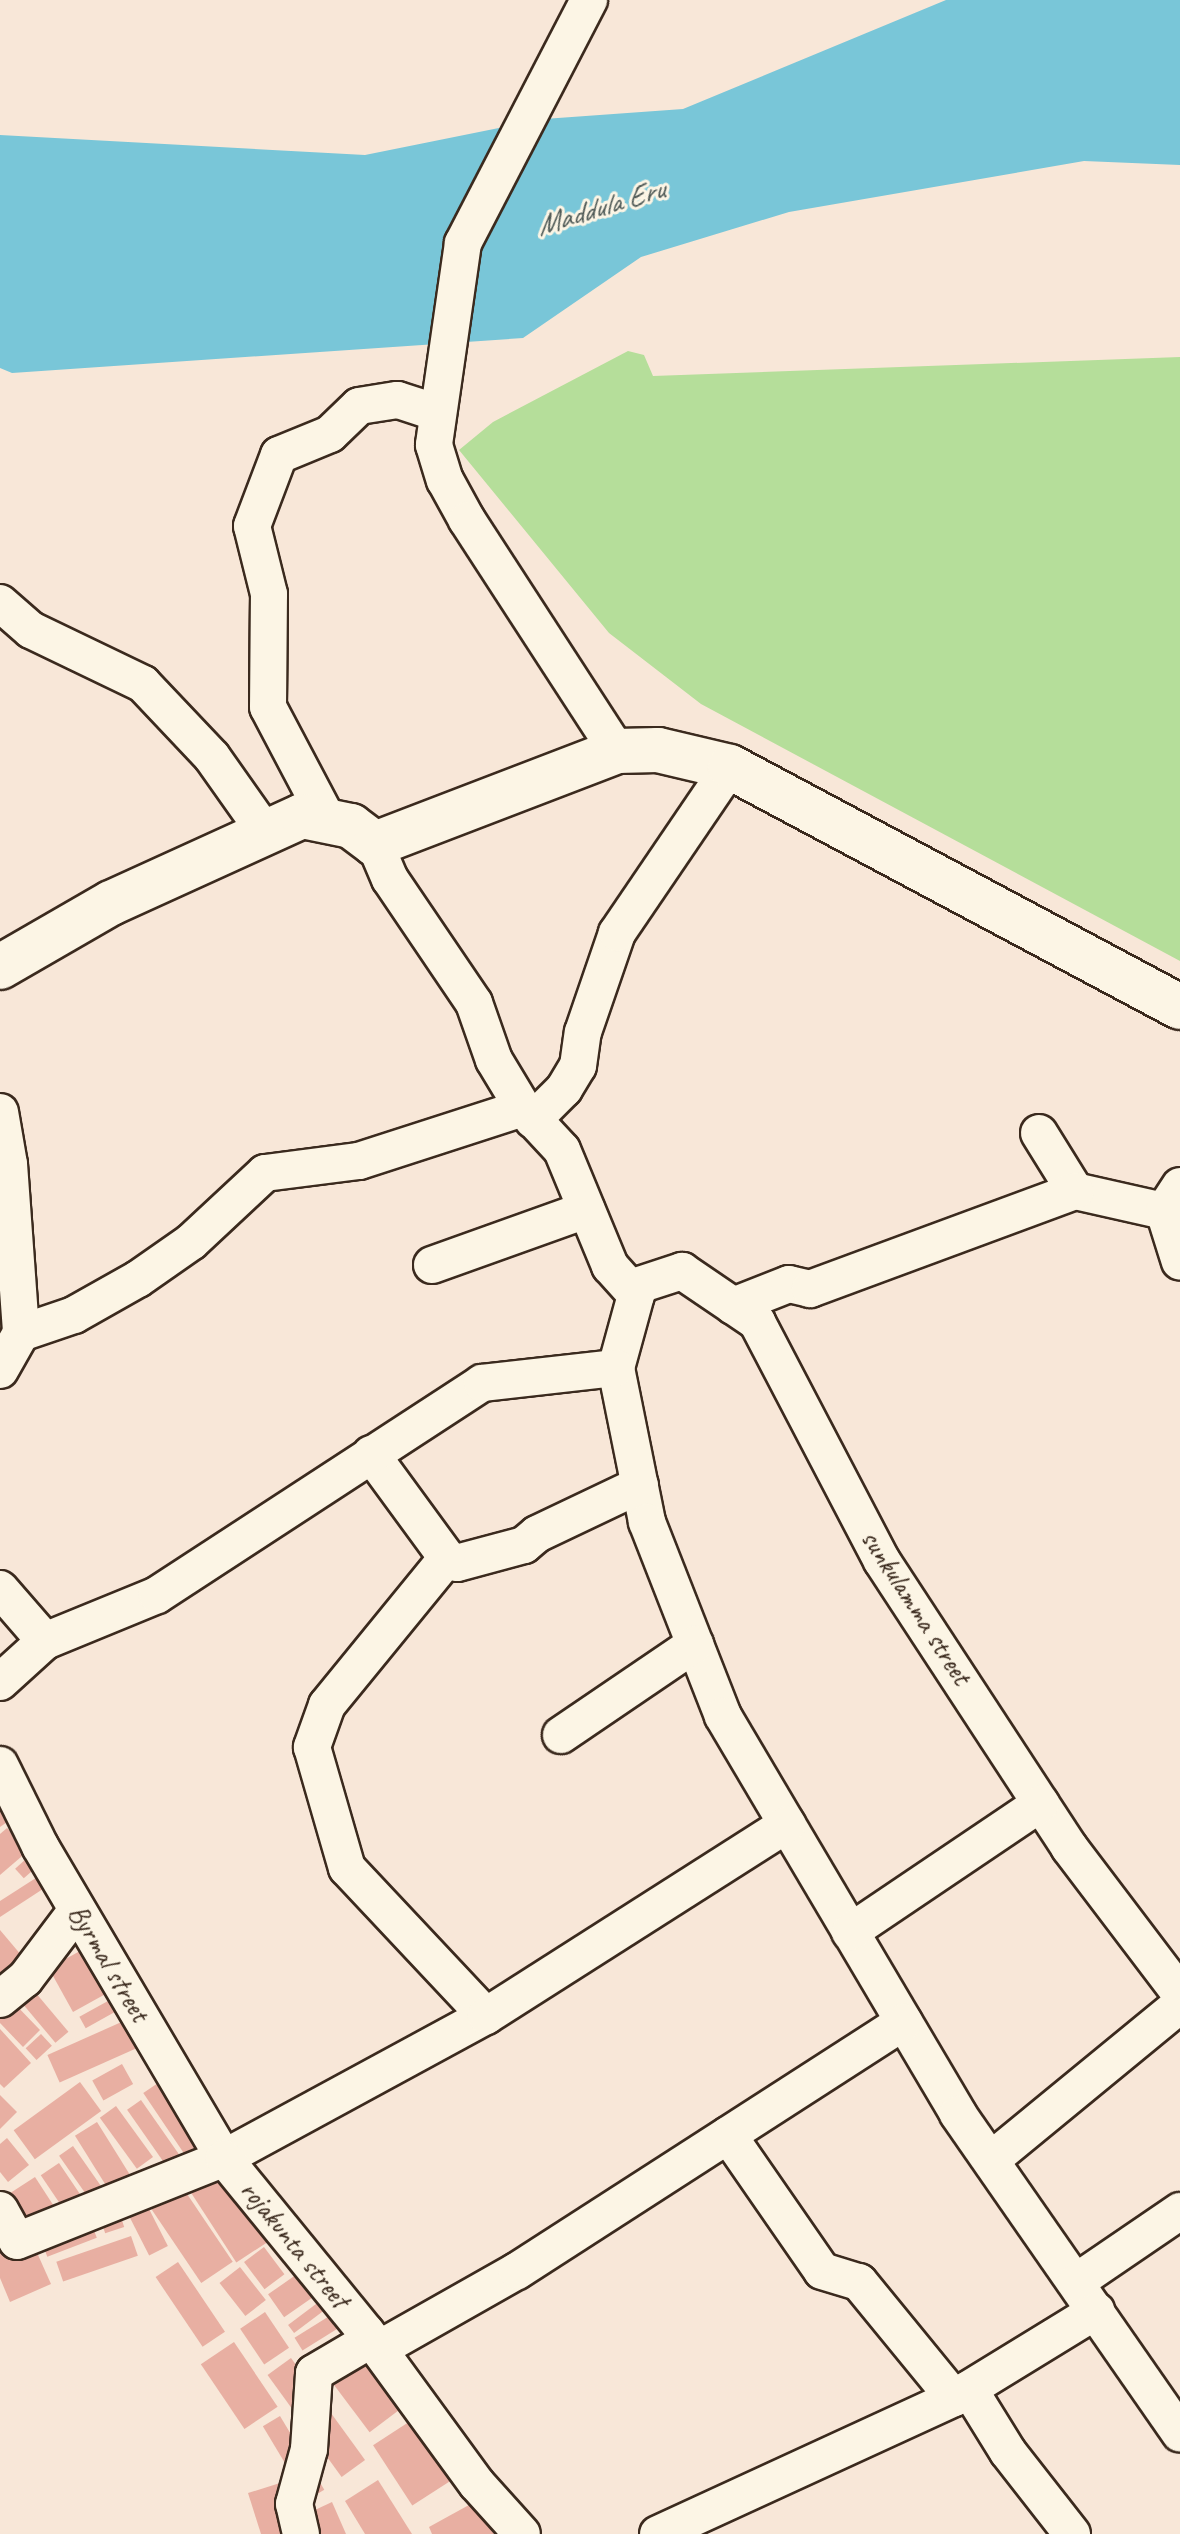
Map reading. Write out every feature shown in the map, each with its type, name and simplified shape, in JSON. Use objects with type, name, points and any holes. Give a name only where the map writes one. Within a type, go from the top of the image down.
[{"type":"main road","points":[[0,967],[111,903],[302,816],[326,817],[351,826],[375,844],[617,751],[658,750],[730,767],[1180,1007]]},
{"type":"street","points":[[575,8],[547,75],[463,243],[446,365],[436,412],[434,445],[445,480],[617,751]]},
{"type":"street","points":[[326,817],[268,707],[269,594],[252,526],[279,455],[330,434],[359,406],[398,400],[436,412]]},
{"type":"street","points":[[0,603],[31,630],[143,684],[212,757],[265,832]]},
{"type":"street","points":[[21,1333],[74,1315],[138,1279],[191,1242],[265,1173],[359,1161],[528,1114],[564,1089],[578,1066],[583,1032],[617,933],[730,767]]},
{"type":"street","points":[[375,844],[390,879],[474,1003],[494,1060],[528,1114],[562,1150],[610,1266],[633,1287],[636,1295],[616,1368],[647,1522],[723,1716],[904,2022],[991,2160],[1180,2434]]},
{"type":"street","points":[[0,1112],[9,1164],[21,1333],[0,1370]]},
{"type":"street","points":[[1039,1133],[1075,1191]]},
{"type":"street","points":[[733,1306],[789,1284],[810,1289],[1075,1191],[1172,1199],[1180,1262]]},
{"type":"street","points":[[432,1265],[586,1210]]},
{"type":"street","name":"sunkulamma street","points":[[633,1287],[682,1271],[757,1322],[882,1561],[1041,1803],[1180,1993]]},
{"type":"street","points":[[0,1682],[45,1641],[157,1595],[482,1383],[616,1368]]},
{"type":"street","points":[[371,1454],[447,1558],[457,1563],[524,1545],[537,1534],[640,1485]]},
{"type":"street","points":[[447,1558],[327,1705],[312,1747],[347,1868],[486,2016]]},
{"type":"street","points":[[0,1589],[45,1641]]},
{"type":"street","points":[[561,1735],[695,1644]]},
{"type":"street","name":"Byrmal street","points":[[0,1765],[77,1910],[224,2158]]},
{"type":"street","points":[[850,1932],[1041,1803]]},
{"type":"street","points":[[224,2158],[486,2016],[787,1824]]},
{"type":"street","points":[[0,1999],[25,1979],[77,1910]]},
{"type":"street","points":[[991,2160],[1180,2005]]},
{"type":"street","points":[[301,2534],[294,2504],[309,2449],[314,2373],[517,2271],[904,2022]]},
{"type":"street","points":[[728,2135],[822,2271],[859,2282],[961,2394],[1072,2534]]},
{"type":"street","name":"rojakunta street","points":[[0,2210],[17,2241],[224,2158],[376,2344],[477,2484],[522,2534]]},
{"type":"street","points":[[658,2534],[961,2394],[1086,2297],[1180,2211]]},
{"type":"green space","points":[[628,351],[644,355],[653,376],[1180,357],[1180,961],[701,704],[609,633],[459,450],[493,422]]},
{"type":"water","name":"Maddula Eru","points":[[946,0],[1180,0],[1180,165],[1084,161],[789,212],[641,257],[523,338],[12,373],[0,368],[0,135],[365,155],[544,119],[683,109]]},
{"type":"building","points":[[0,1807],[10,1820],[0,1827]]},
{"type":"building","points":[[7,1828],[28,1851],[0,1875],[0,1834]]},
{"type":"building","points":[[27,1858],[36,1868],[24,1878],[15,1869]]},
{"type":"building","points":[[39,1876],[46,1887],[0,1917],[0,1901]]},
{"type":"building","points":[[0,1930],[27,1962],[0,1984]]},
{"type":"building","points":[[89,1946],[113,1990],[73,2012],[49,1968]]},
{"type":"building","points":[[35,1992],[68,2032],[55,2043],[22,2003]]},
{"type":"building","points":[[117,1996],[123,2007],[86,2028],[79,2017]]},
{"type":"building","points":[[11,2000],[40,2030],[23,2047],[0,2023],[0,2011]]},
{"type":"building","points":[[126,2020],[138,2047],[60,2082],[47,2055]]},
{"type":"building","points":[[0,2029],[31,2063],[4,2088],[0,2084]]},
{"type":"building","points":[[41,2034],[52,2046],[37,2060],[26,2048]]},
{"type":"building","points":[[122,2064],[133,2084],[103,2101],[92,2080]]},
{"type":"building","points":[[164,2079],[213,2152],[192,2166],[143,2093]]},
{"type":"building","points":[[80,2082],[101,2111],[35,2159],[14,2130]]},
{"type":"building","points":[[0,2095],[17,2112],[0,2129]]},
{"type":"building","points":[[141,2100],[186,2164],[172,2174],[127,2110]]},
{"type":"building","points":[[116,2106],[153,2157],[137,2169],[100,2118]]},
{"type":"building","points":[[97,2122],[135,2182],[113,2196],[75,2136]]},
{"type":"building","points":[[7,2138],[29,2165],[8,2182],[0,2172],[0,2144]]},
{"type":"building","points":[[73,2146],[106,2193],[92,2202],[59,2156]]},
{"type":"building","points":[[59,2163],[86,2203],[68,2215],[41,2175]]},
{"type":"building","points":[[225,2166],[272,2239],[236,2262],[189,2189]]},
{"type":"building","points":[[35,2177],[58,2213],[24,2235],[1,2199]]},
{"type":"building","points":[[183,2188],[233,2262],[201,2283],[151,2209]]},
{"type":"building","points":[[147,2205],[168,2246],[149,2256],[128,2215]]},
{"type":"building","points":[[118,2208],[124,2227],[105,2233],[99,2214]]},
{"type":"building","points":[[90,2220],[97,2238],[47,2257],[41,2239]]},
{"type":"building","points":[[131,2236],[138,2256],[63,2282],[56,2262]]},
{"type":"building","points":[[30,2237],[51,2284],[10,2302],[0,2278],[0,2250]]},
{"type":"building","points":[[264,2247],[284,2274],[264,2289],[244,2262]]},
{"type":"building","points":[[178,2262],[225,2332],[203,2347],[156,2277]]},
{"type":"building","points":[[240,2267],[266,2300],[245,2316],[220,2283]]},
{"type":"building","points":[[300,2272],[316,2295],[284,2317],[268,2294]]},
{"type":"building","points":[[320,2301],[326,2309],[294,2333],[288,2325]]},
{"type":"building","points":[[265,2312],[289,2348],[264,2364],[240,2329]]},
{"type":"building","points":[[331,2315],[339,2328],[302,2351],[295,2338]]},
{"type":"building","points":[[234,2342],[278,2407],[244,2429],[201,2364]]},
{"type":"building","points":[[359,2345],[405,2406],[370,2432],[324,2371]]},
{"type":"building","points":[[291,2358],[365,2460],[342,2477],[268,2375]]},
{"type":"building","points":[[280,2416],[324,2490],[307,2500],[263,2426]]},
{"type":"building","points":[[415,2418],[454,2478],[412,2506],[373,2445]]},
{"type":"building","points":[[378,2480],[412,2534],[365,2534],[345,2501]]},
{"type":"building","points":[[280,2483],[296,2534],[261,2534],[248,2493]]},
{"type":"building","points":[[478,2500],[496,2534],[432,2534],[429,2527]]},
{"type":"building","points":[[332,2502],[346,2534],[308,2534],[300,2517]]}]
